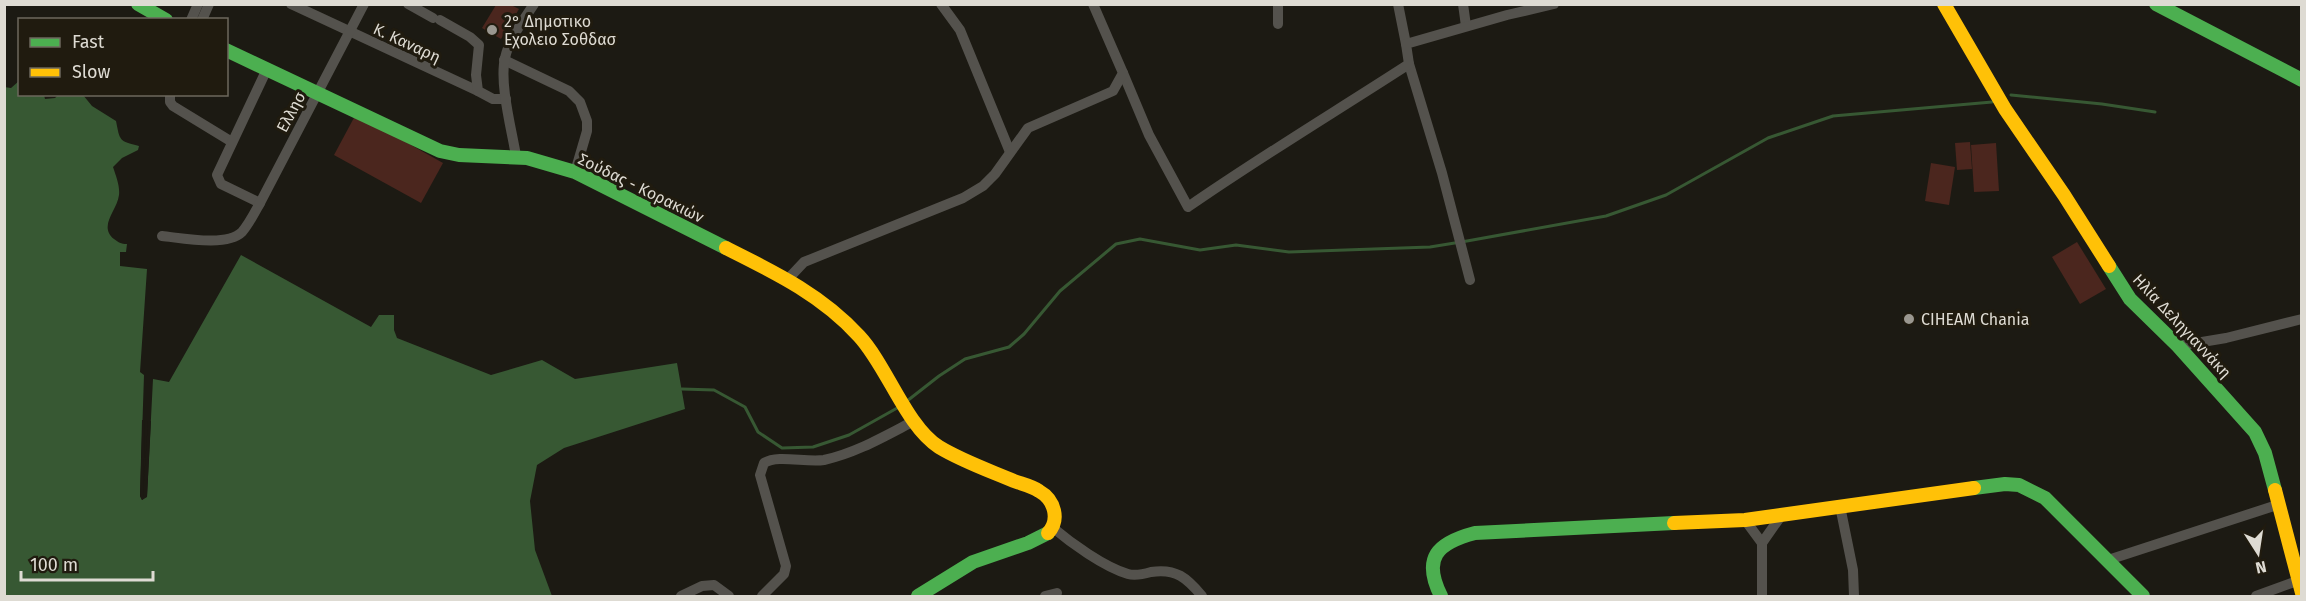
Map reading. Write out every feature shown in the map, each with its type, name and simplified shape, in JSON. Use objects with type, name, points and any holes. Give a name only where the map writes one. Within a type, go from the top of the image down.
[{"type":"street","points":[[138,4],[162,18]]},
{"type":"street","points":[[191,18],[198,4]]},
{"type":"street","points":[[203,18],[209,4]]},
{"type":"street","name":"Κ. Καναρη","points":[[291,4],[304,7],[350,33],[493,99],[506,99]]},
{"type":"street","name":"Ελλησ","points":[[162,236],[221,241],[234,238],[242,232],[260,203],[364,4]]},
{"type":"street","points":[[408,4],[470,37],[479,45],[478,91]]},
{"type":"street","points":[[516,156],[506,99],[504,60],[513,39],[534,4]]},
{"type":"street","points":[[941,4],[960,30],[1010,152]]},
{"type":"street","points":[[1093,4],[1149,135],[1188,207],[1263,155],[1335,112],[1409,63]]},
{"type":"street","points":[[1278,4],[1278,24]]},
{"type":"street","points":[[1398,4],[1409,63],[1442,172],[1470,280]]},
{"type":"street","points":[[1463,4],[1466,26]]},
{"type":"street","points":[[1406,44],[1466,26],[1506,10],[1554,4]]},
{"type":"street","name":"Ηλία Δεληγιαννάκη","points":[[1944,4],[2005,109],[2064,195],[2130,299],[2178,346],[2255,432],[2265,453],[2299,587]]},
{"type":"street","points":[[2156,4],[2301,80]]},
{"type":"street","name":"Σούδας - Κορακιών","points":[[228,51],[440,151],[459,155],[516,156],[575,172],[788,279],[822,302],[859,336],[902,398],[912,417]]},
{"type":"street","points":[[504,60],[569,91],[580,102],[587,120],[587,131],[575,172]]},
{"type":"street","points":[[260,203],[219,182],[217,175],[267,69]]},
{"type":"street","points":[[788,279],[804,262],[963,198],[983,186],[995,174],[1028,128],[1113,91],[1123,73]]},
{"type":"street","points":[[170,96],[173,106],[232,142]]},
{"type":"street","points":[[2178,346],[2226,339],[2301,319]]},
{"type":"street","points":[[762,597],[784,574],[786,566],[760,475],[764,463],[775,459],[822,460],[865,446],[912,417],[936,445],[946,452],[1025,484],[1045,495],[1054,508],[1055,519],[1052,527],[1040,538],[981,558],[958,569],[918,597]]},
{"type":"street","points":[[1441,597],[1433,580],[1435,556],[1438,549],[1449,540],[1475,533],[1745,520],[2005,484],[2019,485],[2045,498],[2143,597]]},
{"type":"street","points":[[2108,560],[2277,505]]},
{"type":"street","points":[[1840,506],[1853,570],[1854,597]]},
{"type":"street","points":[[1762,597],[1762,543],[1781,516]]},
{"type":"street","points":[[1745,520],[1762,543]]},
{"type":"street","points":[[1052,527],[1070,543],[1120,571],[1131,575],[1173,571],[1190,582],[1202,597]]},
{"type":"street","points":[[681,597],[702,586],[714,585],[729,597]]},
{"type":"street","points":[[2256,597],[2299,587]]},
{"type":"street","points":[[1045,597],[1057,594]]},
{"type":"shaded area","points":[[496,5],[511,5],[519,9],[501,39],[482,28]]},
{"type":"shaded area","points":[[18,82],[18,96],[44,96],[45,99],[57,96],[84,96],[92,106],[116,121],[121,139],[139,146],[138,150],[122,158],[113,167],[119,195],[108,229],[114,239],[127,244],[126,252],[120,252],[120,266],[147,269],[140,372],[144,375],[140,496],[142,500],[147,496],[153,379],[169,382],[241,255],[371,327],[379,315],[394,315],[394,330],[397,338],[491,375],[542,360],[575,379],[677,363],[685,409],[564,448],[537,465],[530,501],[535,550],[552,596],[5,596],[4,87],[11,88]]},
{"type":"shaded area","points":[[356,114],[443,163],[421,203],[334,155]]},
{"type":"shaded area","points":[[1970,142],[1972,169],[1957,170],[1955,143]]},
{"type":"shaded area","points":[[1996,143],[1999,191],[1974,192],[1971,145]]},
{"type":"shaded area","points":[[1931,163],[1955,167],[1949,205],[1925,201]]},
{"type":"shaded area","points":[[2077,242],[2106,289],[2080,304],[2052,257]]},
{"type":"pier","points":[[142,420],[145,420],[143,496],[148,421],[151,421],[147,497],[142,500],[140,496]]},
{"type":"waterway","points":[[2011,95],[2155,112]]},
{"type":"waterway","points":[[907,401],[965,359],[1009,347],[1024,334],[1060,291],[1116,244],[1140,239],[1200,250],[1236,245],[1289,252],[1430,247],[1606,216],[1666,195],[1768,138],[1833,116],[1992,102]]},
{"type":"waterway","points":[[682,389],[714,390],[745,407],[758,432],[782,448],[813,447],[849,435],[899,407]]},
{"type":"traffic: fast","points":[[138,4],[162,18]]},
{"type":"traffic: fast","points":[[2156,4],[2302,80]]},
{"type":"traffic: fast","points":[[228,51],[440,151],[459,155],[527,158],[575,172],[726,248]]},
{"type":"traffic: fast","points":[[2109,266],[2130,299],[2178,346],[2255,432],[2265,453],[2275,490]]},
{"type":"traffic: fast","points":[[1974,488],[2005,484],[2019,485],[2045,498],[2143,596]]},
{"type":"traffic: fast","points":[[1441,596],[1435,583],[1433,562],[1443,547],[1462,537],[1475,533],[1674,523]]},
{"type":"traffic: fast","points":[[918,596],[973,562],[1028,543],[1048,533]]},
{"type":"traffic: slow","points":[[1944,4],[2005,109],[2109,266]]},
{"type":"traffic: slow","points":[[726,248],[797,286],[845,321],[879,363],[917,425],[939,447],[1044,495],[1052,505],[1055,516],[1048,533]]},
{"type":"traffic: slow","points":[[1674,523],[1745,520],[1974,488]]},
{"type":"traffic: slow","points":[[2275,490],[2302,593]]},
{"type":"place","name":"2° Δημοτικο Εχολειο Σοθδασ","points":[[492,30]]},
{"type":"place","name":"CIHEAM Chania","points":[[1909,319]]}]
